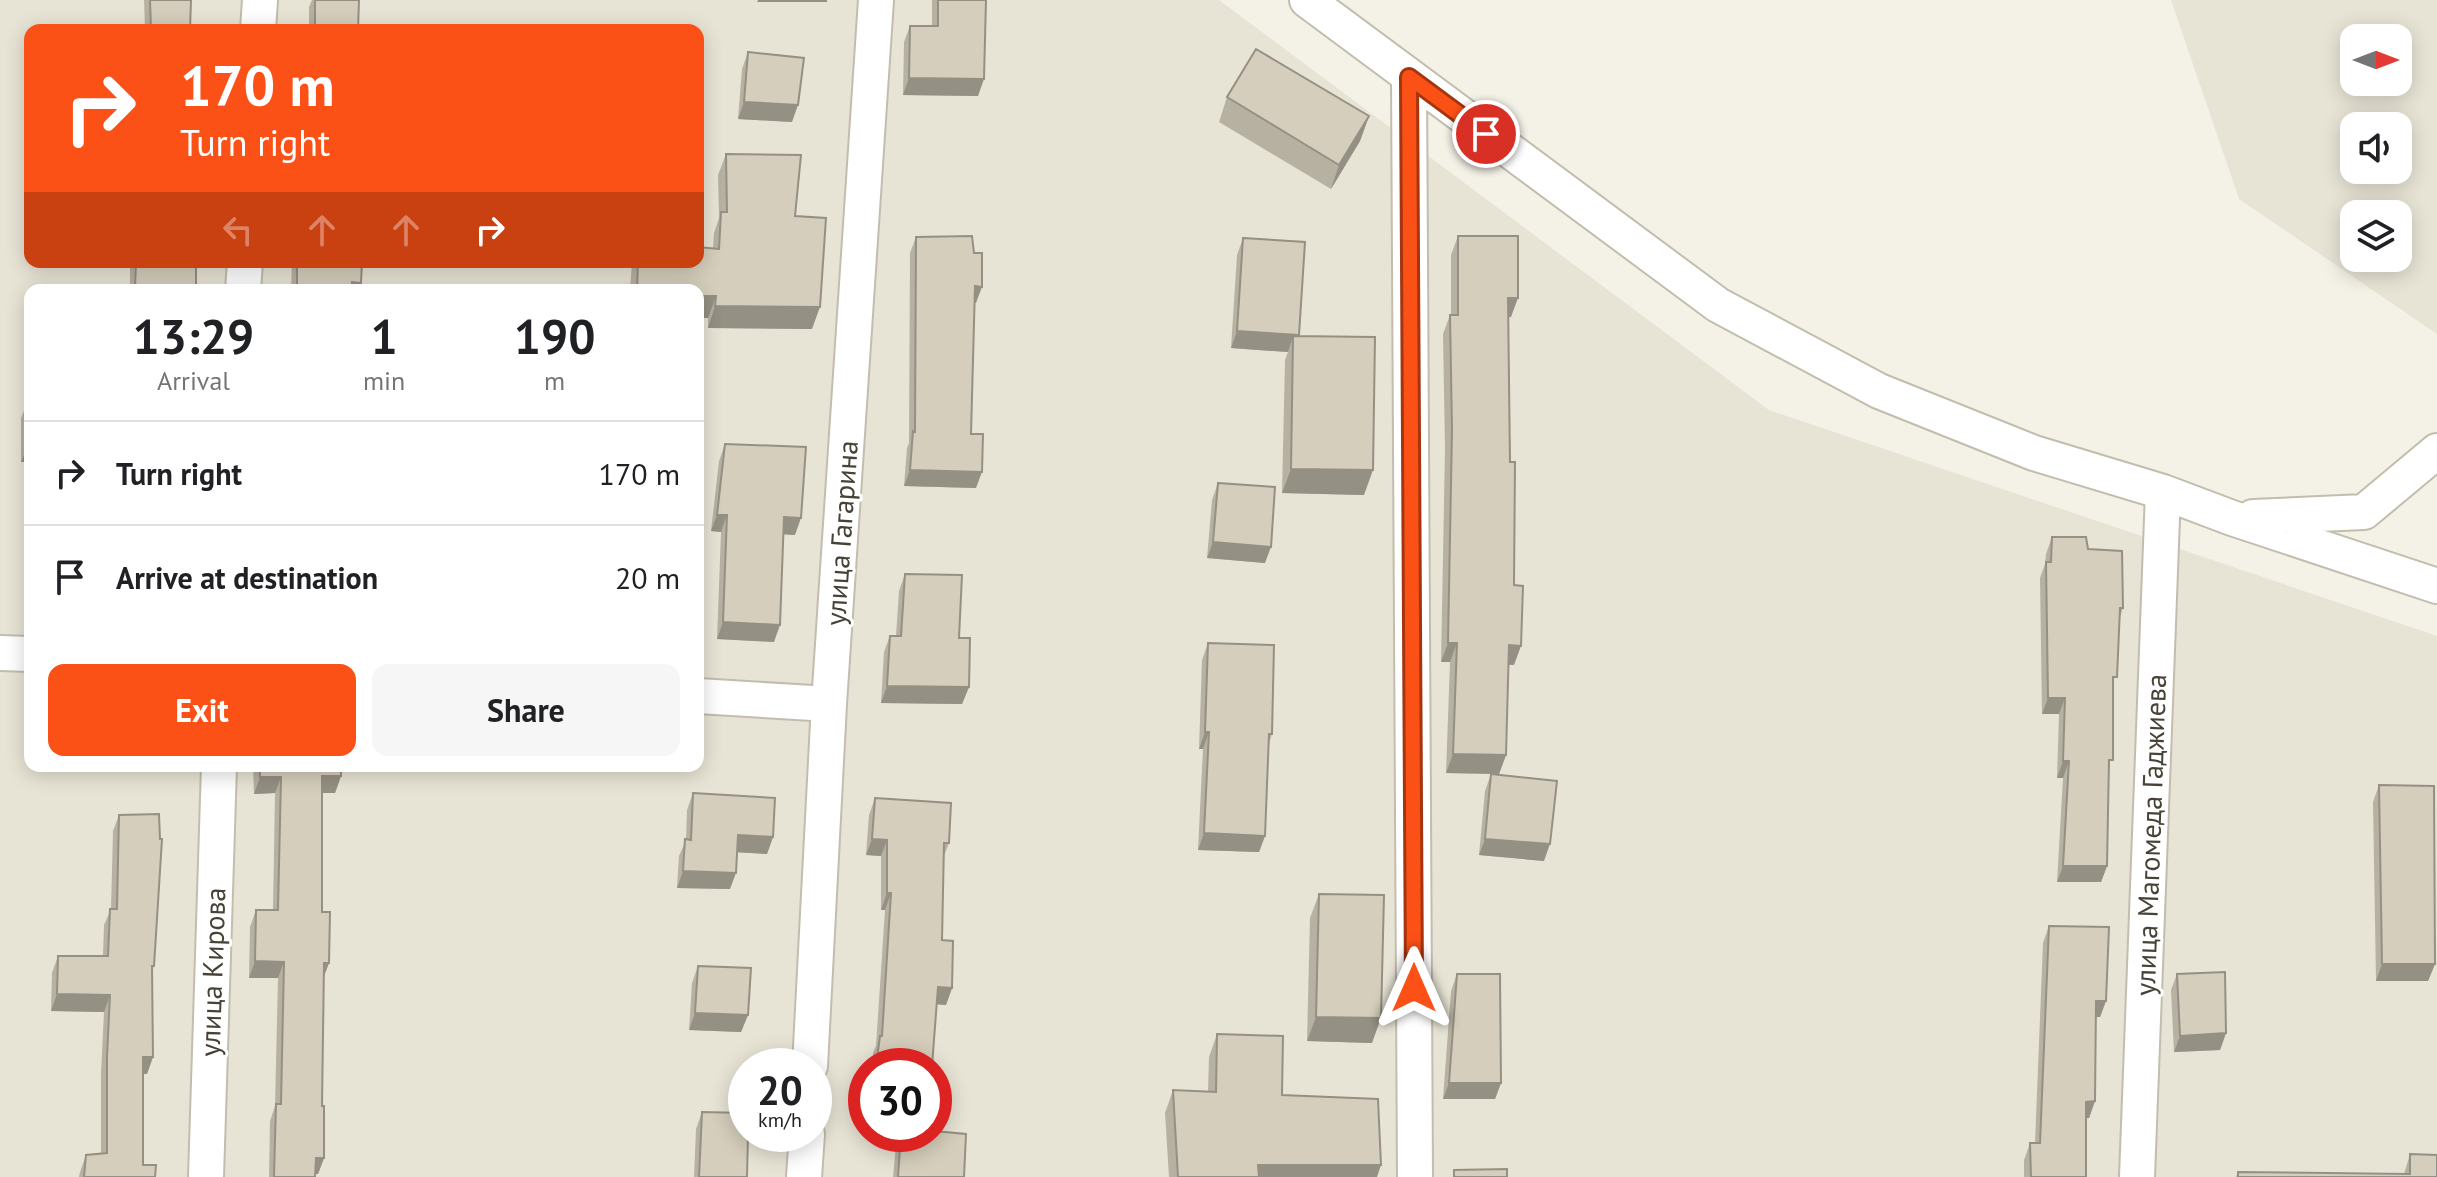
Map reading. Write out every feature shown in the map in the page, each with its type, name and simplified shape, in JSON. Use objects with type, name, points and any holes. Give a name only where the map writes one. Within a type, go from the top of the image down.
[{"type":"street","points":[[258,24],[260,0]]},
{"type":"street","name":"улица Гагарина","points":[[811,1048],[829,704],[876,0]]},
{"type":"street","points":[[1307,0],[1718,305],[1879,391],[2034,453],[2163,492],[2437,586]]},
{"type":"street","points":[[1409,77],[1415,1177]]},
{"type":"street","points":[[2232,518],[2364,512],[2437,451]]},
{"type":"street","name":"улица Магомеда Гаджиева","points":[[2137,1177],[2163,492]]},
{"type":"street","points":[[0,653],[24,654]]},
{"type":"street","points":[[704,696],[829,704]]},
{"type":"street","name":"улица Кирова","points":[[206,1177],[219,772]]},
{"type":"street","points":[[804,1177],[806,1152]]},
{"type":"shaded area","points":[[0,0],[1219,0],[1769,410],[2437,636],[2437,1177],[0,1177]]},
{"type":"shaded area","points":[[2171,0],[2437,0],[2437,334],[2346,272],[2412,272],[2412,200],[2340,200],[2340,268],[2239,199]]},
{"type":"building","points":[[150,0],[191,0],[190,24],[151,24]]},
{"type":"building","points":[[315,0],[359,0],[358,24],[315,24]]},
{"type":"building","points":[[938,0],[986,0],[984,79],[909,78],[910,26],[938,26]]},
{"type":"building","points":[[1256,49],[1369,116],[1339,165],[1227,97]]},
{"type":"building","points":[[748,52],[804,58],[798,105],[744,102]]},
{"type":"building","points":[[726,154],[801,155],[795,216],[826,218],[820,307],[715,306],[716,296],[704,296],[704,284],[637,284],[638,268],[704,268],[704,248],[719,249],[721,212],[727,212]]},
{"type":"building","points":[[972,236],[974,253],[982,253],[982,287],[975,286],[971,434],[983,434],[982,472],[910,470],[915,432],[916,237]]},
{"type":"building","points":[[1458,236],[1518,236],[1518,298],[1508,298],[1510,462],[1515,462],[1514,585],[1523,586],[1521,646],[1509,645],[1506,755],[1453,754],[1457,643],[1448,643],[1452,430],[1450,315],[1458,315]]},
{"type":"building","points":[[1243,238],[1305,242],[1299,335],[1237,331]]},
{"type":"building","points":[[136,268],[196,268],[196,284],[135,284]]},
{"type":"building","points":[[297,268],[362,268],[361,283],[297,284]]},
{"type":"building","points":[[1293,336],[1375,337],[1373,470],[1291,469]]},
{"type":"building","points":[[725,444],[806,447],[801,518],[784,517],[780,625],[723,622],[727,515],[717,515]]},
{"type":"building","points":[[1218,483],[1275,487],[1271,547],[1213,542]]},
{"type":"building","points":[[2052,537],[2086,537],[2088,549],[2122,551],[2123,608],[2120,608],[2117,677],[2113,677],[2113,760],[2109,760],[2107,866],[2063,866],[2069,761],[2063,761],[2065,698],[2048,698],[2046,562],[2051,562]]},
{"type":"building","points":[[905,574],[962,575],[959,638],[970,638],[969,687],[887,686],[890,636],[901,636]]},
{"type":"building","points":[[1208,643],[1274,645],[1265,836],[1204,833],[1209,732],[1205,732]]},
{"type":"building","points":[[260,772],[341,772],[341,776],[322,776],[322,912],[330,912],[329,963],[324,963],[324,1158],[316,1158],[315,1177],[274,1177],[276,1104],[281,1104],[284,962],[255,961],[256,910],[278,910],[281,777],[260,777]]},
{"type":"building","points":[[1491,774],[1557,781],[1550,844],[1485,839]]},
{"type":"building","points":[[2379,785],[2434,786],[2435,964],[2382,964]]},
{"type":"building","points":[[693,793],[775,798],[773,837],[738,835],[736,873],[683,871],[685,839],[691,840]]},
{"type":"building","points":[[875,798],[951,803],[949,843],[944,843],[942,940],[953,941],[952,988],[938,987],[933,1048],[878,1048],[882,1036],[891,893],[887,893],[887,840],[872,839]]},
{"type":"building","points":[[159,814],[162,839],[152,966],[153,1057],[143,1057],[143,1165],[156,1165],[155,1177],[84,1177],[86,1155],[107,1153],[110,995],[57,994],[58,956],[108,956],[110,909],[117,909],[119,815]]},
{"type":"building","points":[[1319,894],[1384,895],[1381,1018],[1316,1017]]},
{"type":"building","points":[[2049,926],[2109,927],[2106,1001],[2096,1001],[2095,1101],[2086,1102],[2086,1177],[2031,1177],[2030,1143],[2040,1143]]},
{"type":"building","points":[[698,966],[751,968],[748,1015],[695,1013]]},
{"type":"building","points":[[2225,972],[2226,1033],[2180,1036],[2177,974]]},
{"type":"building","points":[[1457,974],[1500,974],[1501,1083],[1449,1083]]},
{"type":"building","points":[[1217,1034],[1283,1036],[1282,1095],[1378,1099],[1381,1165],[1258,1165],[1259,1177],[1178,1177],[1173,1090],[1216,1092]]},
{"type":"building","points":[[702,1112],[728,1113],[728,1152],[748,1152],[747,1177],[699,1177]]},
{"type":"building","points":[[952,1133],[966,1134],[964,1177],[898,1177],[900,1152],[952,1152]]},
{"type":"building","points":[[2410,1154],[2437,1155],[2437,1177],[2238,1177],[2238,1172],[2410,1174]]},
{"type":"building","points":[[1507,1169],[1507,1177],[1454,1177],[1454,1170]]},
{"type":"route","points":[[1414,988],[1409,77],[1486,134]]}]
